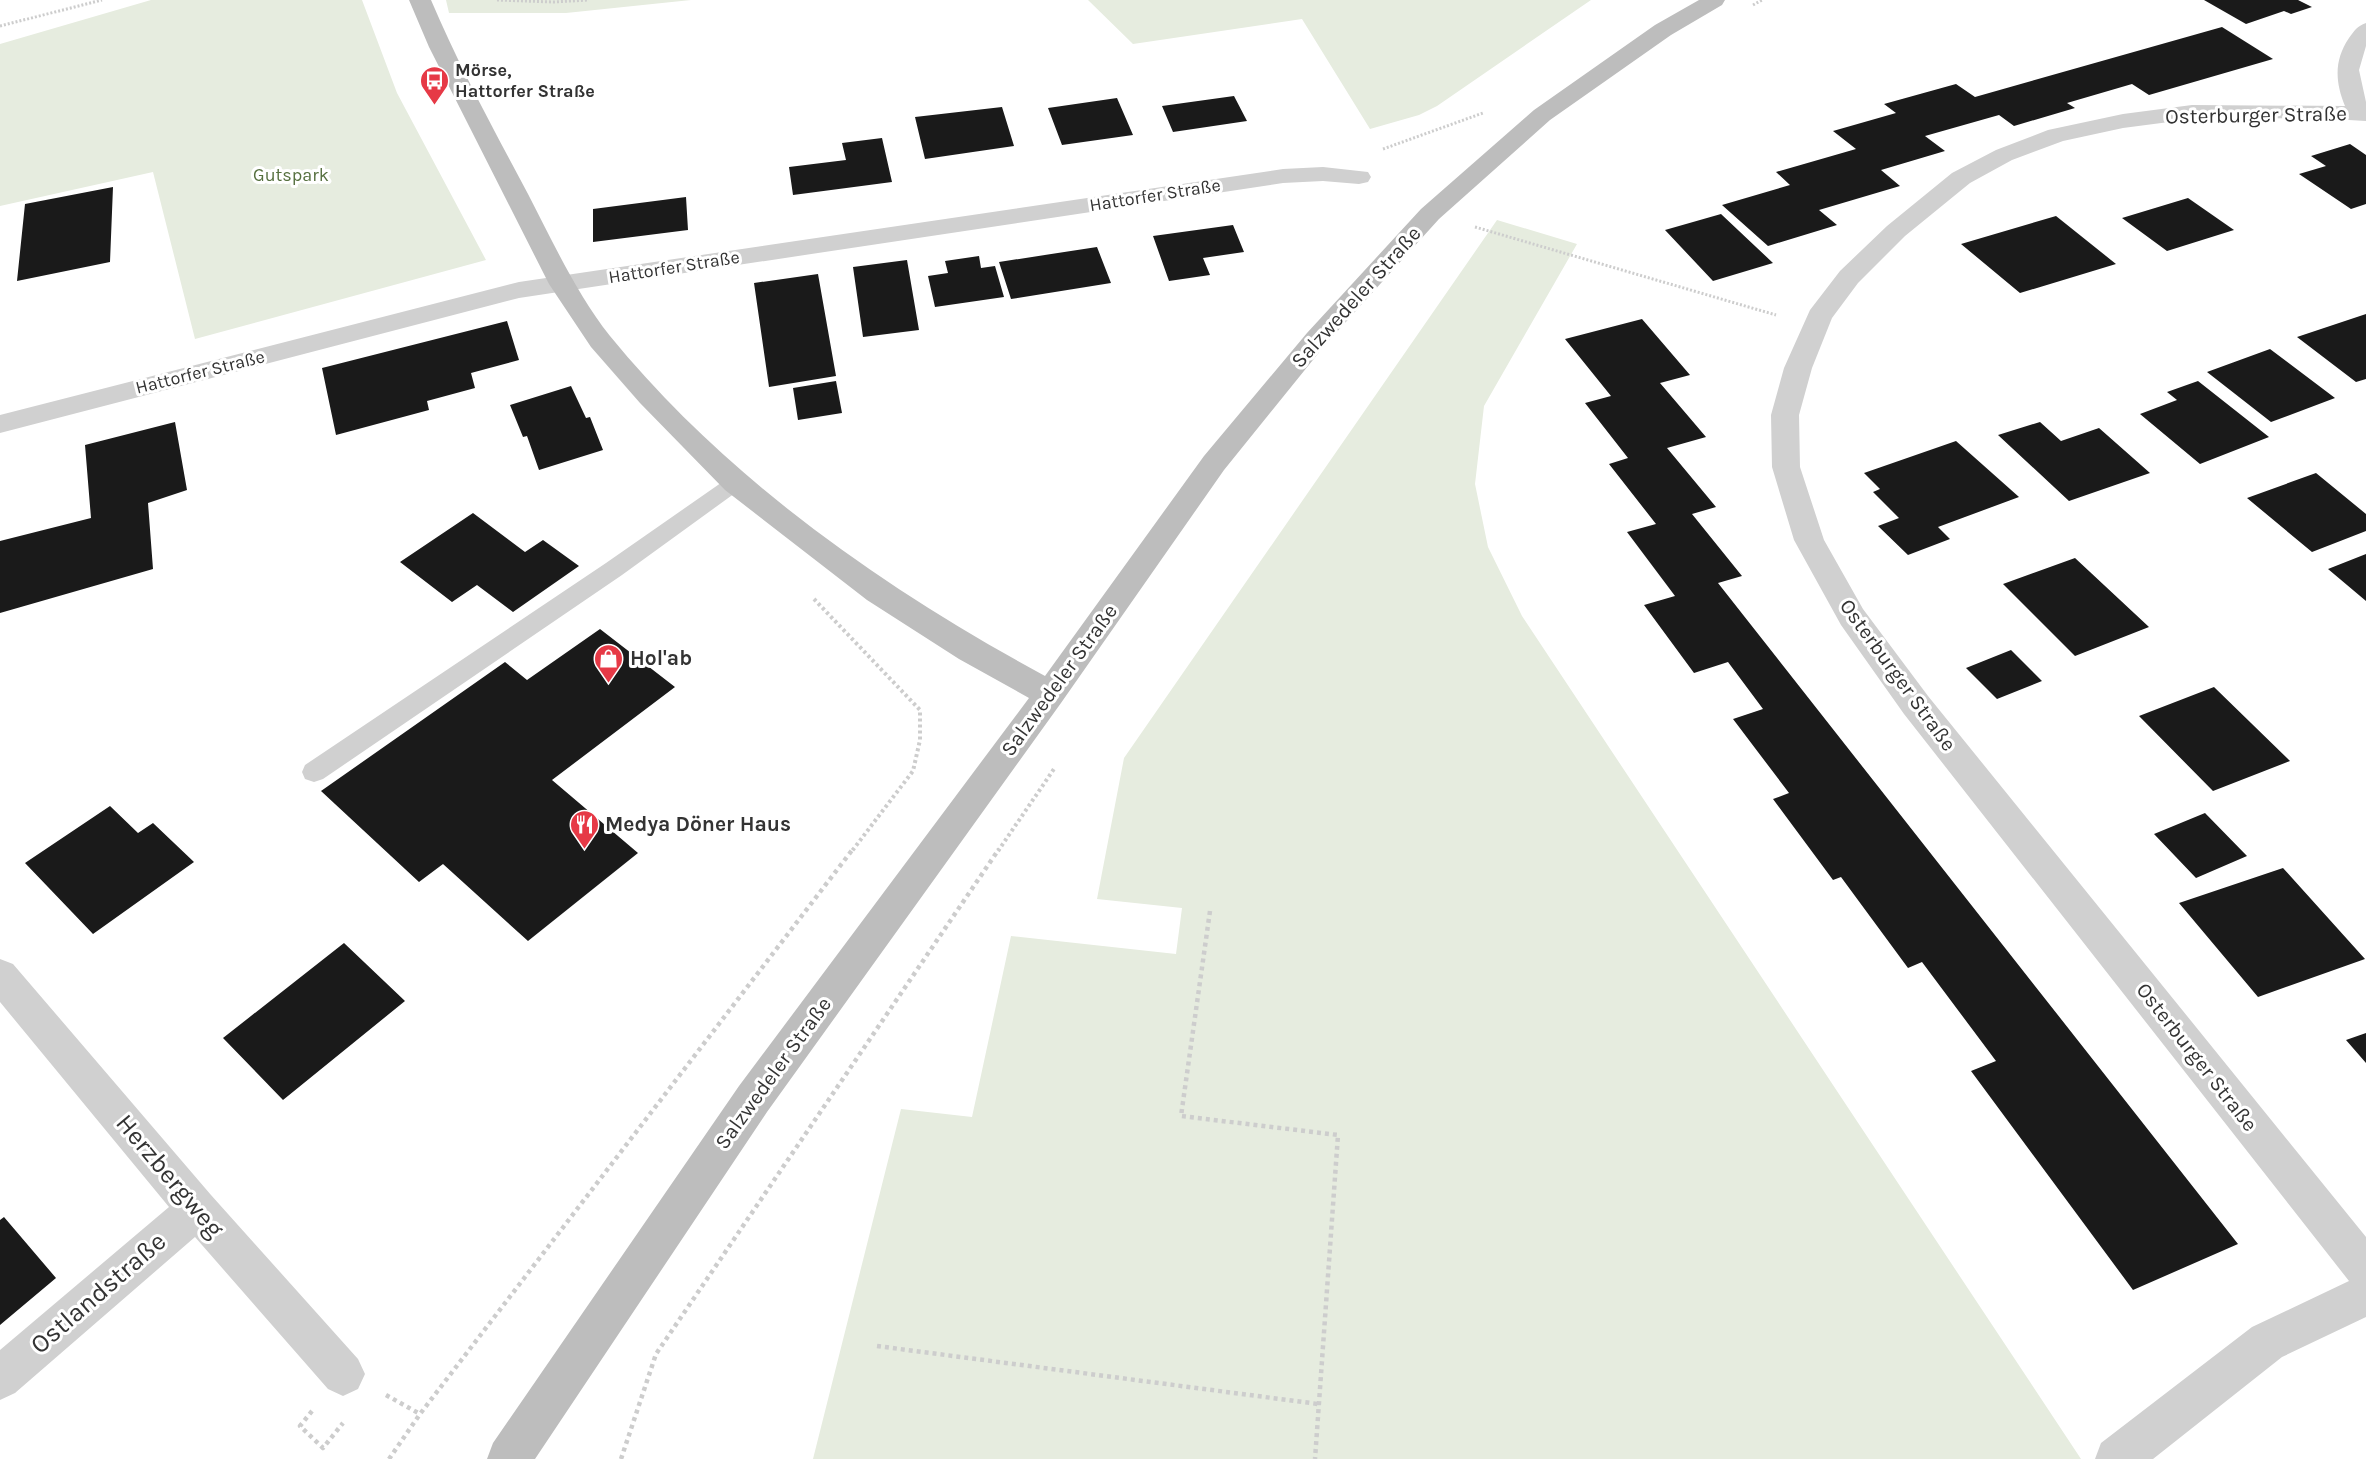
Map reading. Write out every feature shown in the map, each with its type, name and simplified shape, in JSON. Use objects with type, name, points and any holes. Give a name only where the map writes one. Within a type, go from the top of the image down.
[{"type":"street","points":[[420,0],[440,47],[562,284],[600,341],[650,397],[735,483],[878,592],[970,650],[1050,694]]},
{"type":"street","name":"Salzwedeler Straße","points":[[509,1459],[753,1099],[1050,694],[1214,463],[1316,339],[1430,214],[1542,115],[1663,30],[1714,0]]},
{"type":"street","points":[[2363,113],[2350,92],[2347,68],[2353,46],[2366,30]]},
{"type":"street","name":"Osterburger Straße","points":[[2363,113],[2253,110],[2192,112],[2123,121],[2056,135],[2004,154],[1961,178],[1896,231],[1849,277],[1814,326],[1798,368],[1785,415],[1786,467],[1809,540],[1852,617],[1916,705],[2366,1270]]},
{"type":"street","name":"Hattorfer Straße","points":[[0,424],[519,290],[1283,176],[1323,174],[1359,177]]},
{"type":"street","name":"Herzbergweg","points":[[0,975],[197,1209],[343,1374]]},
{"type":"street","name":"Ostlandstraße","points":[[0,1378],[197,1209]]},
{"type":"street","points":[[2117,1459],[2267,1342],[2366,1295]]},
{"type":"lane","points":[[314,772],[614,569],[735,483]]},
{"type":"path","points":[[0,26],[102,0]]},
{"type":"path","points":[[498,0],[553,2],[589,0]]},
{"type":"path","points":[[1752,6],[1762,0]]},
{"type":"path","points":[[1430,214],[1814,326]]},
{"type":"path","points":[[389,1459],[420,1414],[913,771],[920,740],[920,710],[836,619],[811,597]]},
{"type":"path","points":[[621,1459],[656,1354],[1058,762]]},
{"type":"path","points":[[1210,911],[1181,1116],[1338,1135],[1315,1459]]},
{"type":"path","points":[[877,1346],[1318,1404]]},
{"type":"green space","name":"Gutspark","points":[[151,0],[362,0],[397,93],[486,260],[195,339],[153,172],[0,206],[0,44]]},
{"type":"green space","points":[[446,0],[691,0],[566,13],[449,13]]},
{"type":"green space","points":[[1088,0],[1591,0],[1437,106],[1419,115],[1370,129],[1302,19],[1133,44]]},
{"type":"green space","points":[[1497,220],[1577,244],[1484,406],[1475,484],[1488,547],[1522,616],[2081,1459],[813,1459],[901,1109],[972,1117],[1011,936],[1176,954],[1182,908],[1097,899],[1124,758]]},
{"type":"building","points":[[2204,0],[2298,0],[2312,7],[2291,14],[2284,11],[2246,24]]},
{"type":"building","points":[[2222,27],[2273,59],[2149,95],[2132,84],[2067,103],[2075,108],[2014,126],[1999,115],[1925,136],[1945,151],[1881,170],[1900,186],[1819,210],[1837,225],[1768,246],[1722,205],[1790,185],[1776,172],[1856,149],[1833,131],[1896,113],[1884,104],[1956,84],[1975,97]]},
{"type":"building","points":[[1234,96],[1247,121],[1173,132],[1162,106]]},
{"type":"building","points":[[1117,98],[1133,135],[1062,145],[1048,108]]},
{"type":"building","points":[[1002,107],[1014,146],[925,159],[915,117]]},
{"type":"building","points":[[882,138],[892,182],[793,195],[789,167],[846,160],[842,143]]},
{"type":"building","points":[[2350,144],[2366,155],[2366,204],[2351,209],[2299,174],[2326,166],[2311,156]]},
{"type":"building","points":[[113,187],[110,262],[17,281],[25,204]]},
{"type":"building","points":[[686,197],[688,230],[593,242],[593,209]]},
{"type":"building","points":[[2188,198],[2234,230],[2167,251],[2122,218]]},
{"type":"building","points":[[1721,214],[1773,263],[1713,281],[1665,230]]},
{"type":"building","points":[[2056,216],[2116,264],[2020,293],[1961,244]]},
{"type":"building","points":[[1233,225],[1244,252],[1203,258],[1210,275],[1169,281],[1153,236]]},
{"type":"building","points":[[1097,247],[1111,283],[1011,299],[999,262]]},
{"type":"building","points":[[979,256],[981,268],[995,266],[1004,297],[935,307],[928,276],[948,273],[945,261]]},
{"type":"building","points":[[907,260],[919,330],[863,337],[853,267]]},
{"type":"building","points":[[818,274],[836,376],[769,387],[754,283]]},
{"type":"building","points":[[2366,314],[2366,379],[2356,382],[2297,337]]},
{"type":"building","points":[[1642,319],[1690,375],[1660,383],[1706,437],[1667,448],[1716,507],[1692,514],[1742,576],[1718,583],[2238,1244],[2133,1290],[1971,1071],[1996,1061],[1922,962],[1908,968],[1841,877],[1833,880],[1773,799],[1789,793],[1733,719],[1763,709],[1728,662],[1694,673],[1644,605],[1675,596],[1627,532],[1656,524],[1609,464],[1628,458],[1585,403],[1611,396],[1565,339]]},
{"type":"building","points":[[507,321],[519,360],[471,373],[475,388],[427,401],[429,410],[336,435],[322,368]]},
{"type":"building","points":[[2270,349],[2335,398],[2271,422],[2207,372]]},
{"type":"building","points":[[836,381],[842,413],[798,420],[793,388]]},
{"type":"building","points":[[2198,381],[2269,437],[2200,464],[2140,414],[2177,400],[2167,392]]},
{"type":"building","points":[[571,386],[586,418],[590,417],[603,450],[539,470],[527,436],[523,437],[510,405]]},
{"type":"building","points":[[175,422],[187,490],[148,503],[153,569],[0,613],[0,541],[91,518],[85,445]]},
{"type":"building","points":[[2040,422],[2061,441],[2099,428],[2150,473],[2069,501],[1998,435]]},
{"type":"building","points":[[1956,441],[2019,497],[1938,527],[1950,539],[1908,555],[1878,526],[1899,518],[1873,492],[1880,489],[1864,473]]},
{"type":"building","points":[[2316,473],[2366,514],[2366,531],[2312,552],[2247,498]]},
{"type":"building","points":[[473,513],[525,552],[543,540],[579,566],[513,612],[477,585],[452,602],[400,562]]},
{"type":"building","points":[[2366,554],[2366,601],[2328,569]]},
{"type":"building","points":[[2075,558],[2149,627],[2075,656],[2003,584]]},
{"type":"building","points":[[600,629],[675,687],[552,780],[638,853],[528,941],[443,864],[419,882],[321,791],[505,662],[527,680]]},
{"type":"building","points":[[2011,650],[2042,681],[1997,699],[1966,668]]},
{"type":"building","points":[[2214,687],[2290,761],[2213,791],[2139,716]]},
{"type":"building","points":[[110,806],[138,833],[153,823],[194,862],[93,934],[25,863]]},
{"type":"building","points":[[2205,813],[2247,856],[2196,878],[2154,834]]},
{"type":"building","points":[[2283,868],[2365,959],[2258,997],[2179,903]]},
{"type":"building","points":[[344,943],[405,1001],[283,1100],[223,1038]]},
{"type":"building","points":[[2366,1033],[2366,1063],[2346,1040]]},
{"type":"building","points":[[4,1217],[56,1278],[0,1325],[0,1220]]},
{"type":"place","name":"Mörse, Hattorfer Straße","points":[[434,106]]},
{"type":"place","name":"Hol'ab","points":[[609,684]]},
{"type":"place","name":"Medya Döner Haus","points":[[584,850]]}]
